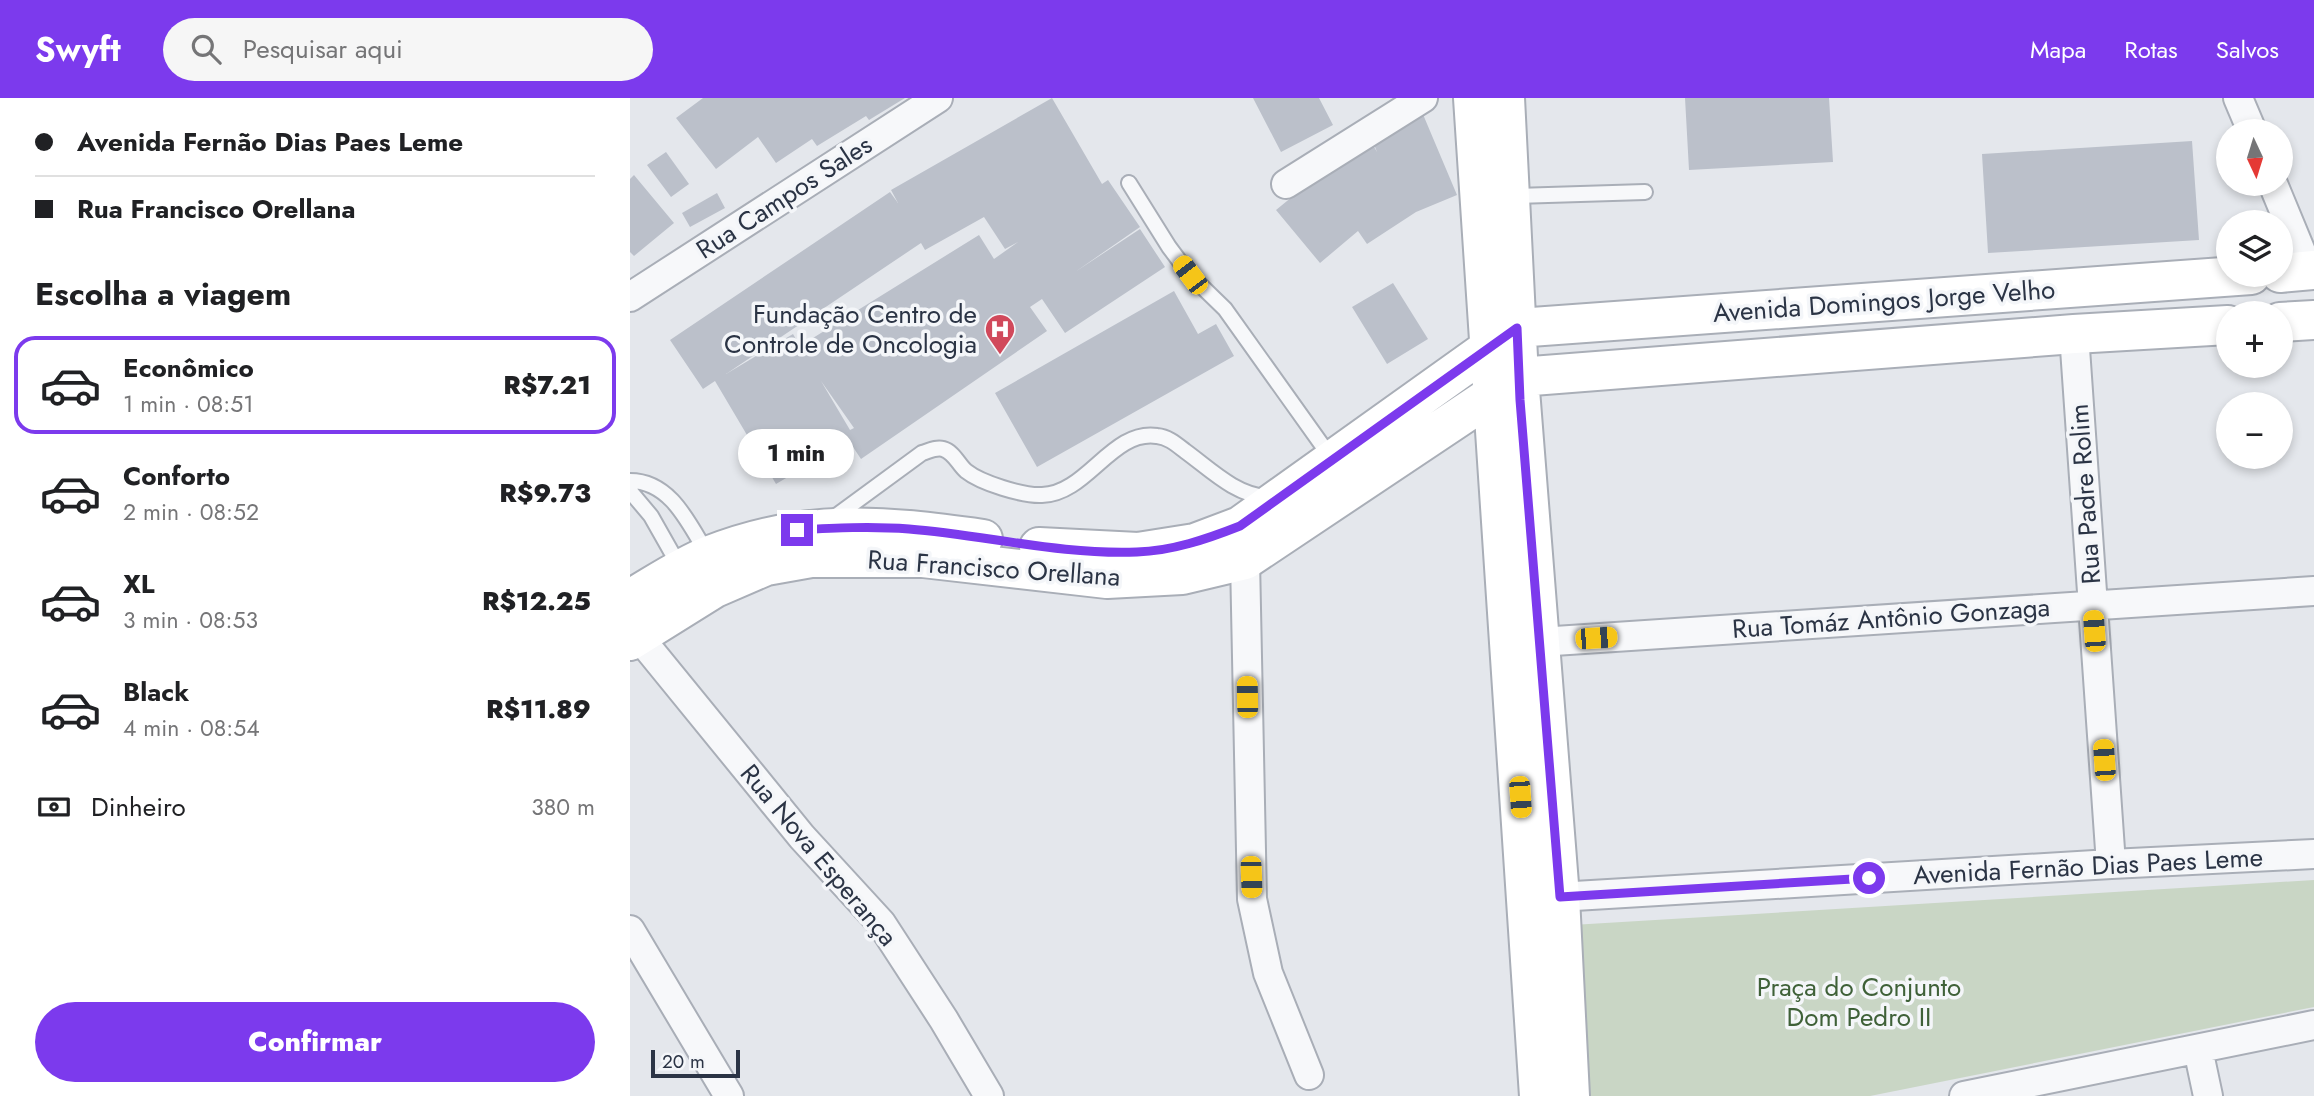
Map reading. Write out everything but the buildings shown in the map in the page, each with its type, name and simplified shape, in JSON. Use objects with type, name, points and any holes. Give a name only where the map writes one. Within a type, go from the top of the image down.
[{"type":"street","points":[[1286,184],[1423,98]]},
{"type":"street","points":[[1473,98],[1503,338],[1543,898],[1570,1096]]},
{"type":"street","points":[[1503,338],[1510,196],[1505,98]]},
{"type":"street","points":[[2238,98],[2247,119]]},
{"type":"street","name":"Rua Campos Sales","points":[[630,296],[929,100]]},
{"type":"street","points":[[2277,196],[2301,271]]},
{"type":"street","name":"Avenida Domingos Jorge Velho","points":[[1503,338],[2216,278]]},
{"type":"street","points":[[2293,321],[2314,320]]},
{"type":"street","name":"Avenida Domingos Jorge Velho","points":[[1506,385],[2074,334],[2216,326]]},
{"type":"street","name":"Rua Padre Rolim","points":[[2074,334],[2111,864]]},
{"type":"street","name":"Rua Francisco Orellana","points":[[1242,543],[1279,498],[1503,338]]},
{"type":"street","name":"Rua Francisco Orellana","points":[[630,599],[695,563],[760,553],[811,558],[923,558],[1107,579],[1182,575],[1242,543],[1506,385]]},
{"type":"street","name":"Rua Francisco Orellana","points":[[632,634],[715,588],[760,553],[797,530],[854,526],[910,529],[1049,548],[1138,552],[1195,543],[1242,543]]},
{"type":"street","points":[[1242,543],[1252,899],[1268,973],[1309,1075]]},
{"type":"street","name":"Rua Tomáz Antônio Gonzaga","points":[[1525,643],[2314,591]]},
{"type":"street","name":"Rua Nova Esperança","points":[[632,634],[802,837],[881,923],[989,1096]]},
{"type":"street","name":"Avenida Fernão Dias Paes Leme","points":[[1543,898],[2314,854]]},
{"type":"street","points":[[1539,1096],[1543,898]]},
{"type":"street","points":[[630,930],[717,1092]]},
{"type":"street","points":[[1964,1096],[2314,1025]]},
{"type":"street","points":[[2198,1049],[2208,1096]]},
{"type":"lane","points":[[1129,183],[1169,247],[1190,275],[1225,309],[1333,460]]},
{"type":"lane","points":[[1510,196],[1644,192]]},
{"type":"lane","points":[[818,529],[922,453],[934,449],[944,449],[964,470],[974,476],[1026,494],[1041,496],[1057,494],[1069,488],[1134,438],[1160,436],[1171,440],[1233,487],[1254,496],[1279,498]]},
{"type":"lane","points":[[630,481],[643,481],[663,491],[678,507],[695,563]]},
{"type":"lane","points":[[630,491],[695,563]]},
{"type":"green space","name":"Praça do Conjunto Dom Pedro II","points":[[2314,880],[2314,1007],[1870,1096],[1581,1096],[1572,925]]},
{"type":"place","name":"Fundação Centro de Controle de Oncologia","points":[[1000,356]]},
{"type":"route","points":[[797,530],[854,526],[910,529],[1049,548],[1138,552],[1195,543],[1240,526],[1517,328],[1518,377],[1560,897],[1869,878]]}]
